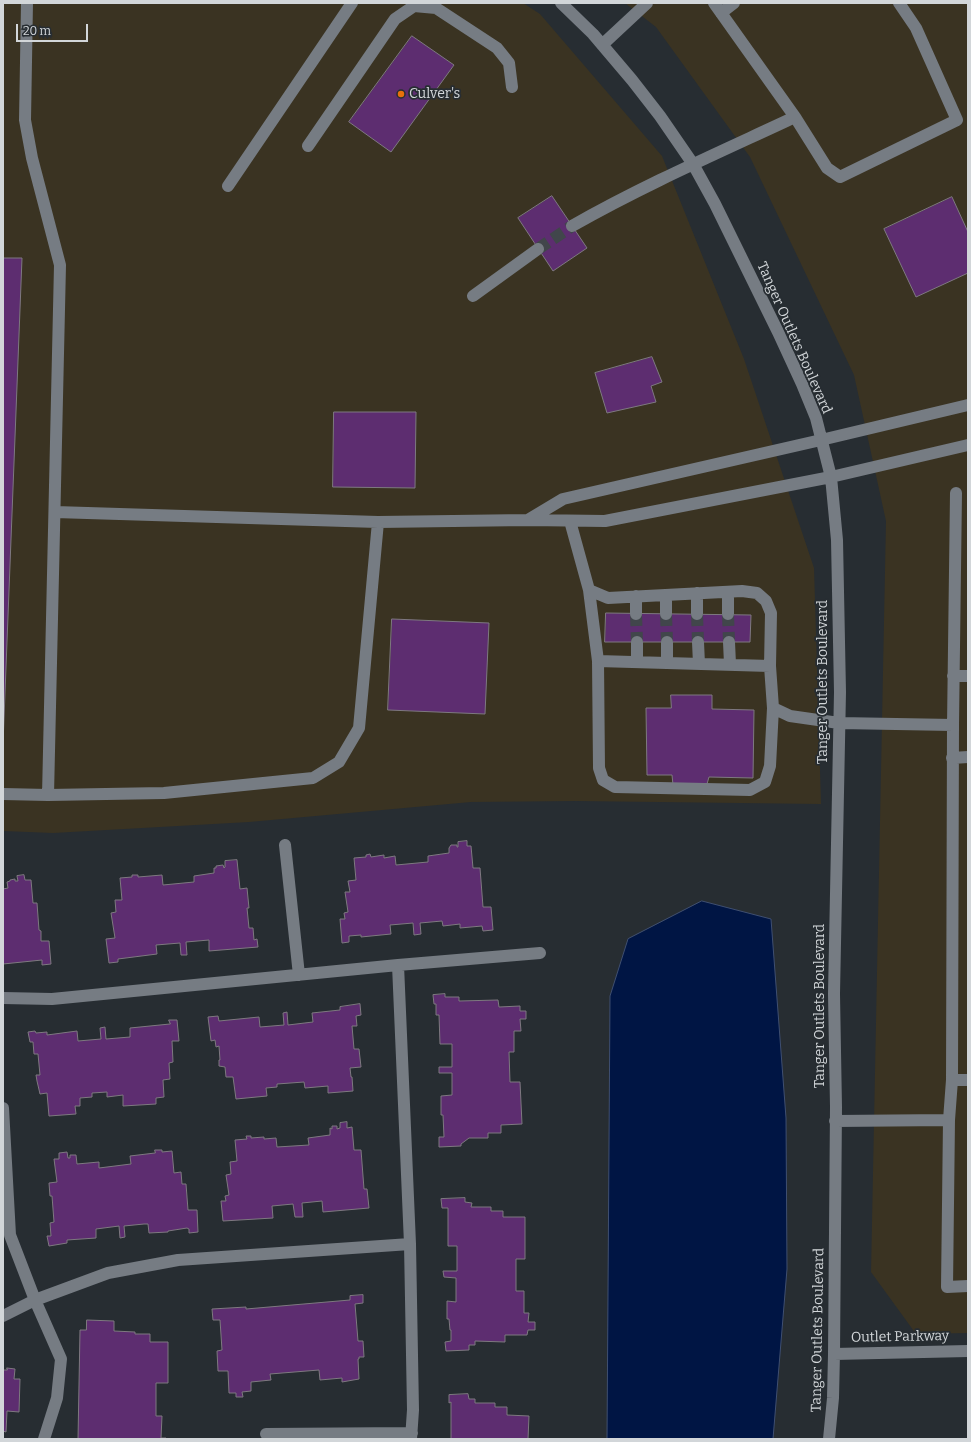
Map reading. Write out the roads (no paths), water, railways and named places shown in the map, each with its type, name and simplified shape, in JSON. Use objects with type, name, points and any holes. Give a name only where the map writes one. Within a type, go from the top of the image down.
[{"type":"street","points":[[27,3],[25,120],[32,158],[60,265],[48,795]]},
{"type":"street","points":[[228,186],[352,3]]},
{"type":"street","name":"Tanger Outlets Boulevard","points":[[561,3],[602,45],[632,80],[651,104],[693,164],[715,204],[802,384],[816,418],[831,477],[836,540],[840,692],[834,994],[834,1354],[833,1398],[829,1439]]},
{"type":"street","points":[[602,45],[647,3]]},
{"type":"street","points":[[714,3],[795,117],[827,168],[840,177],[957,120],[916,28],[899,3]]},
{"type":"street","points":[[721,14],[734,3]]},
{"type":"street","points":[[308,146],[395,19],[414,6],[436,8],[497,48],[509,62],[512,87]]},
{"type":"street","points":[[572,226],[609,205],[795,117]]},
{"type":"street","points":[[473,296],[538,249]]},
{"type":"street","points":[[528,520],[563,499],[968,405]]},
{"type":"street","points":[[54,512],[378,522],[528,520],[604,522],[831,477],[968,445]]},
{"type":"street","points":[[956,493],[952,725],[952,1080],[949,1120],[947,1287],[968,1286]]},
{"type":"street","points":[[570,521],[590,590],[598,661],[599,768],[603,780],[615,786],[750,790],[765,782],[770,766],[773,708],[770,666],[771,612],[766,601],[757,593],[742,591],[608,598],[590,590]]},
{"type":"street","points":[[3,794],[48,795],[164,793],[313,778],[339,762],[359,728],[378,522]]},
{"type":"street","points":[[728,592],[728,614]]},
{"type":"street","points":[[697,593],[697,614]]},
{"type":"street","points":[[666,595],[666,614]]},
{"type":"street","points":[[636,596],[636,614]]},
{"type":"street","points":[[637,642],[637,662]]},
{"type":"street","points":[[667,642],[668,663]]},
{"type":"street","points":[[698,642],[699,664]]},
{"type":"street","points":[[730,642],[730,664]]},
{"type":"street","points":[[598,661],[770,666]]},
{"type":"street","points":[[953,676],[968,676]]},
{"type":"street","points":[[773,708],[790,716],[839,722],[952,725]]},
{"type":"street","points":[[952,758],[968,758]]},
{"type":"street","points":[[285,845],[299,975]]},
{"type":"street","points":[[3,998],[52,999],[398,965],[540,953]]},
{"type":"street","points":[[266,1434],[412,1436],[413,1410],[410,1244],[398,965]]},
{"type":"street","points":[[952,1080],[968,1080]]},
{"type":"street","points":[[3,1108],[10,1235],[60,1359],[57,1398],[44,1439]]},
{"type":"street","points":[[835,1121],[949,1120]]},
{"type":"street","points":[[3,1316],[35,1300],[108,1273],[178,1260],[410,1244]]},
{"type":"street","name":"Outlet Parkway","points":[[834,1354],[968,1351]]},
{"type":"water","points":[[702,901],[771,919],[786,1118],[787,1269],[773,1439],[607,1439],[610,996],[628,939]]},
{"type":"tunnel","points":[[538,249],[572,226]]},
{"type":"tunnel","points":[[636,614],[637,642]]},
{"type":"tunnel","points":[[666,614],[667,642]]},
{"type":"tunnel","points":[[697,614],[698,642]]},
{"type":"tunnel","points":[[728,614],[729,642]]},
{"type":"place","name":"Culver's","points":[[401,94]]}]
